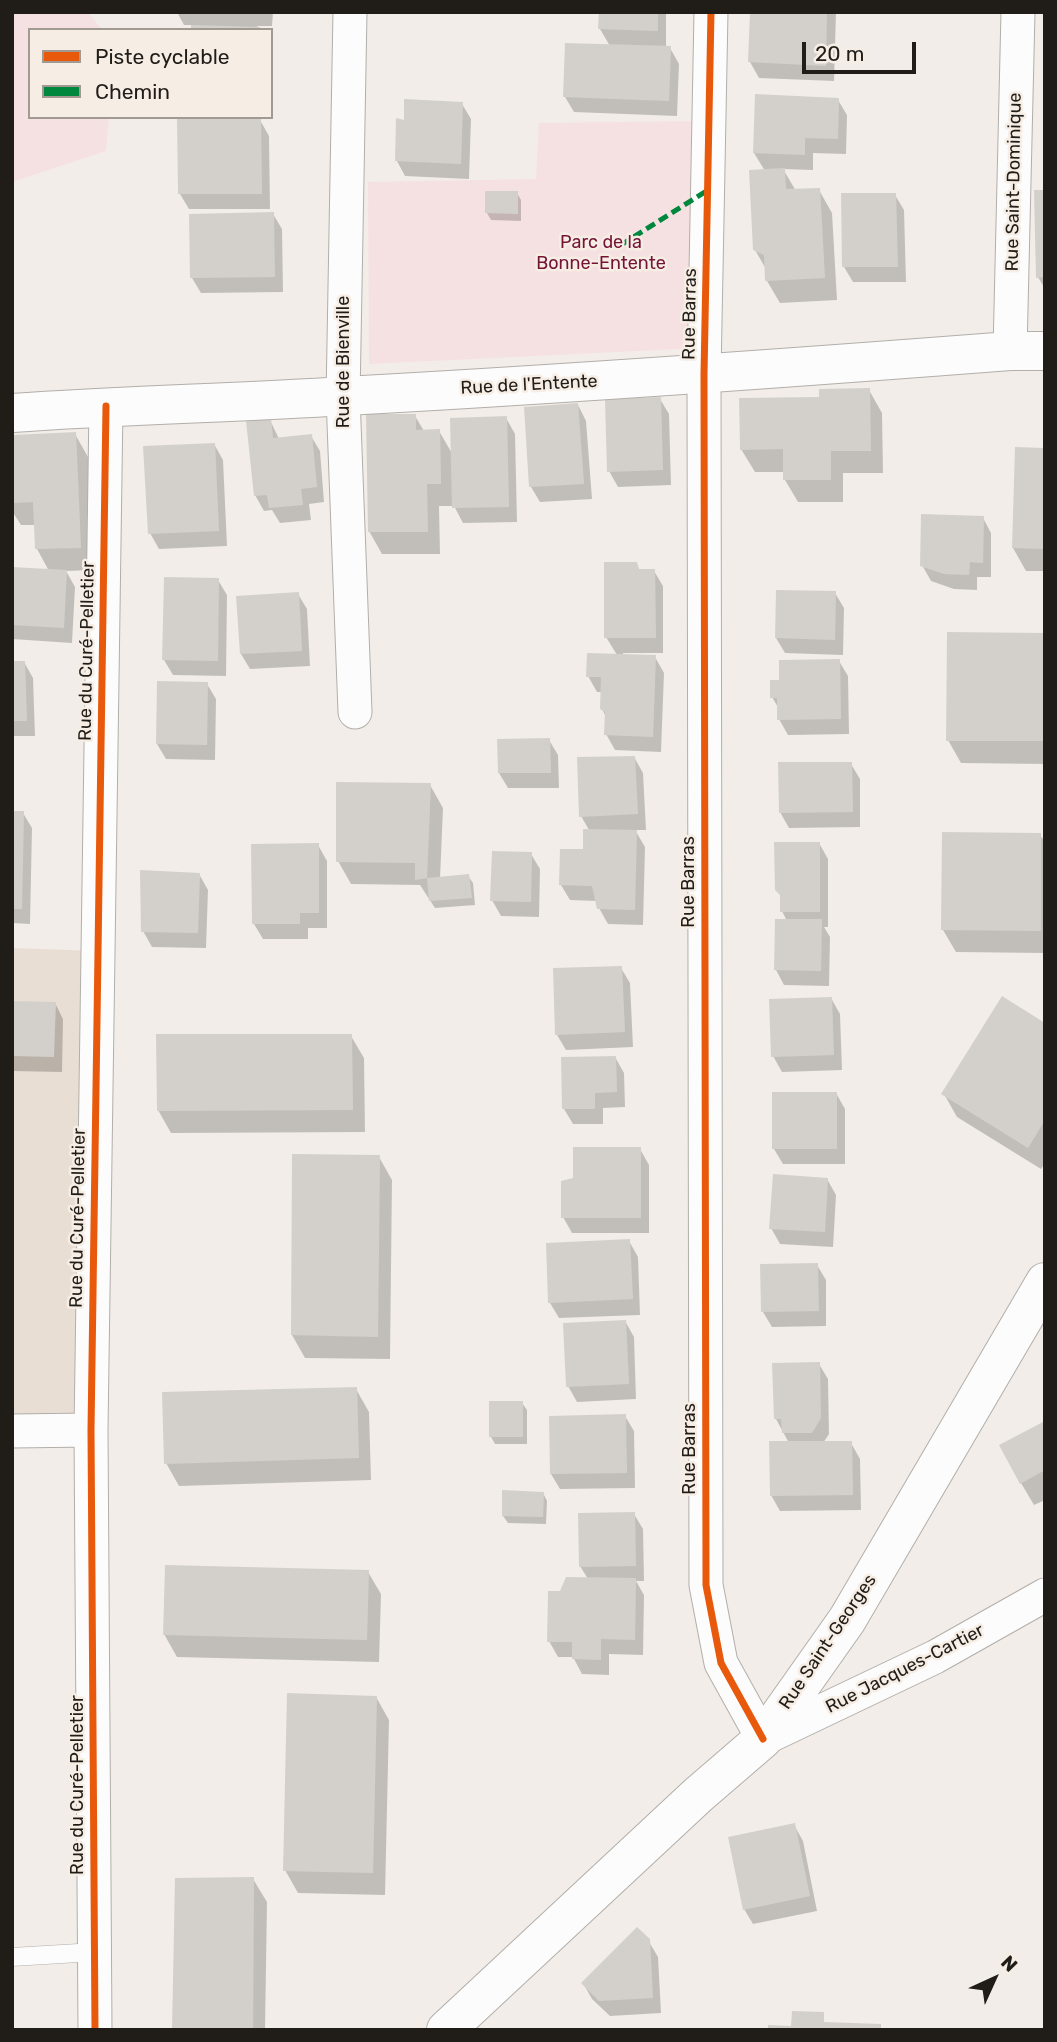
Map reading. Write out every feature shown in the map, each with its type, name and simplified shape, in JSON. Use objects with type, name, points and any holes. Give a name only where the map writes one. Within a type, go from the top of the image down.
[{"type":"street","name":"Rue de Bienville","points":[[350,12],[343,397],[355,712]]},
{"type":"street","name":"Rue Barras","points":[[711,12],[705,374],[706,1585],[721,1663],[763,1738]]},
{"type":"street","name":"Rue Saint-Dominique","points":[[1018,12],[1027,351]]},
{"type":"street","name":"Rue de l'Entente","points":[[12,413],[106,406],[343,397],[1027,351]]},
{"type":"street","name":"Rue du Curé-Pelletier","points":[[95,2030],[91,1430],[106,406]]},
{"type":"street","name":"Rue Saint-Georges","points":[[446,2030],[698,1795],[763,1738],[847,1620],[1045,1282]]},
{"type":"street","points":[[12,1431],[91,1430]]},
{"type":"street","name":"Rue Jacques-Cartier","points":[[763,1738],[935,1657],[1045,1595]]},
{"type":"lane","points":[[12,1957],[94,1952]]},
{"type":"shaded area","points":[[12,948],[98,951],[91,1430],[12,1431]]},
{"type":"green space","points":[[12,12],[88,12],[100,28],[28,28],[28,119],[109,119],[106,151],[12,182]]},
{"type":"green space","name":"Parc de la Bonne-Entente","points":[[705,121],[699,348],[369,364],[368,182],[536,179],[539,123]]},
{"type":"building","points":[[599,12],[658,12],[658,31],[598,29]]},
{"type":"building","points":[[750,12],[827,12],[826,66],[748,62]]},
{"type":"building","points":[[191,25],[260,27],[260,28],[191,28]]},
{"type":"building","points":[[565,43],[671,46],[669,101],[563,97]]},
{"type":"building","points":[[755,94],[839,98],[838,139],[805,138],[805,155],[753,153]]},
{"type":"building","points":[[404,99],[463,102],[461,164],[395,161],[396,118],[404,120]]},
{"type":"building","points":[[177,119],[261,119],[262,194],[178,194]]},
{"type":"building","points":[[785,168],[786,189],[820,188],[825,278],[765,281],[764,255],[753,250],[749,170]]},
{"type":"building","points":[[1034,190],[1045,190],[1045,277],[1036,278]]},
{"type":"building","points":[[485,191],[518,191],[518,214],[485,213]]},
{"type":"building","points":[[841,193],[896,193],[898,267],[842,267]]},
{"type":"building","points":[[274,212],[275,277],[190,278],[189,214]]},
{"type":"building","points":[[870,388],[871,451],[831,451],[831,480],[783,480],[783,449],[740,450],[739,398],[819,397],[819,389]]},
{"type":"building","points":[[661,397],[663,470],[607,472],[605,399]]},
{"type":"building","points":[[578,403],[584,484],[529,487],[524,407]]},
{"type":"building","points":[[366,414],[416,414],[416,430],[440,429],[441,484],[427,484],[428,532],[368,532]]},
{"type":"building","points":[[507,416],[509,507],[452,508],[450,418]]},
{"type":"building","points":[[271,418],[273,438],[312,434],[317,487],[301,489],[303,505],[269,508],[267,495],[254,496],[246,421]]},
{"type":"building","points":[[76,432],[81,548],[35,549],[33,502],[12,503],[12,435]]},
{"type":"building","points":[[215,443],[219,531],[148,534],[143,446]]},
{"type":"building","points":[[1015,447],[1045,448],[1045,549],[1012,548]]},
{"type":"building","points":[[921,514],[984,516],[983,563],[970,562],[969,575],[944,574],[920,566]]},
{"type":"building","points":[[604,562],[637,562],[639,569],[655,569],[656,638],[604,638]]},
{"type":"building","points":[[12,567],[67,570],[64,628],[12,625]]},
{"type":"building","points":[[164,577],[219,578],[218,661],[162,660]]},
{"type":"building","points":[[776,590],[836,591],[835,640],[775,638]]},
{"type":"building","points":[[299,592],[302,651],[240,654],[236,596]]},
{"type":"building","points":[[947,632],[1045,633],[1045,741],[946,741]]},
{"type":"building","points":[[587,653],[656,655],[653,737],[604,735],[605,712],[600,709],[601,677],[586,677]]},
{"type":"building","points":[[840,659],[841,719],[777,720],[777,698],[770,698],[770,680],[779,680],[779,660]]},
{"type":"building","points":[[12,661],[25,661],[27,721],[12,721]]},
{"type":"building","points":[[157,681],[208,682],[207,745],[156,744]]},
{"type":"building","points":[[550,738],[551,773],[498,773],[497,739]]},
{"type":"building","points":[[635,756],[638,814],[579,817],[577,757]]},
{"type":"building","points":[[778,762],[852,762],[853,812],[779,813]]},
{"type":"building","points":[[336,782],[431,783],[427,878],[415,880],[415,863],[336,862]]},
{"type":"building","points":[[12,811],[24,811],[22,909],[12,909]]},
{"type":"building","points":[[583,829],[637,830],[635,910],[597,909],[592,886],[559,885],[560,849],[583,849]]},
{"type":"building","points":[[942,832],[1041,833],[1041,931],[941,930]]},
{"type":"building","points":[[774,842],[820,842],[820,912],[780,912],[780,895],[775,890]]},
{"type":"building","points":[[319,843],[319,913],[300,913],[300,924],[252,924],[251,844]]},
{"type":"building","points":[[492,851],[532,852],[531,902],[490,901]]},
{"type":"building","points":[[140,870],[200,873],[198,933],[141,932]]},
{"type":"building","points":[[469,874],[472,898],[429,901],[427,878]]},
{"type":"building","points":[[775,919],[822,919],[821,971],[774,970]]},
{"type":"building","points":[[622,966],[625,1032],[555,1035],[553,968]]},
{"type":"building","points":[[1002,996],[1045,1023],[1045,1120],[1028,1148],[941,1094]]},
{"type":"building","points":[[832,997],[834,1055],[771,1057],[769,999]]},
{"type":"building","points":[[12,1001],[56,1002],[54,1057],[12,1056]]},
{"type":"building","points":[[156,1034],[352,1034],[353,1110],[157,1111]]},
{"type":"building","points":[[616,1056],[617,1092],[595,1093],[595,1109],[562,1109],[561,1057]]},
{"type":"building","points":[[772,1092],[837,1092],[837,1149],[772,1149]]},
{"type":"building","points":[[573,1147],[641,1147],[641,1218],[561,1218],[561,1181],[573,1178]]},
{"type":"building","points":[[292,1154],[380,1155],[378,1337],[291,1335]]},
{"type":"building","points":[[773,1174],[828,1178],[825,1232],[769,1229]]},
{"type":"building","points":[[630,1239],[633,1299],[548,1303],[546,1243]]},
{"type":"building","points":[[818,1263],[819,1311],[761,1312],[760,1264]]},
{"type":"building","points":[[626,1320],[629,1384],[566,1387],[563,1323]]},
{"type":"building","points":[[820,1362],[821,1418],[812,1433],[782,1433],[781,1419],[774,1419],[772,1363]]},
{"type":"building","points":[[357,1387],[359,1458],[164,1464],[162,1392]]},
{"type":"building","points":[[489,1401],[523,1401],[523,1437],[489,1437]]},
{"type":"building","points":[[626,1414],[627,1473],[550,1474],[549,1416]]},
{"type":"building","points":[[1045,1421],[1045,1470],[1020,1484],[999,1445]]},
{"type":"building","points":[[769,1441],[852,1441],[853,1495],[770,1496]]},
{"type":"building","points":[[502,1490],[544,1492],[543,1517],[502,1516]]},
{"type":"building","points":[[635,1512],[636,1566],[579,1567],[578,1513]]},
{"type":"building","points":[[165,1565],[369,1570],[367,1640],[163,1635]]},
{"type":"building","points":[[566,1577],[636,1578],[635,1640],[601,1639],[601,1660],[572,1659],[572,1642],[547,1642],[548,1591],[560,1591]]},
{"type":"building","points":[[287,1693],[377,1696],[373,1873],[283,1871]]},
{"type":"building","points":[[795,1823],[810,1896],[743,1910],[728,1837]]},
{"type":"building","points":[[254,1877],[253,2030],[172,2030],[175,1878]]},
{"type":"building","points":[[637,1927],[650,1939],[653,1998],[599,2001],[581,1983]]},
{"type":"building","points":[[792,2011],[824,2012],[824,2022],[881,2024],[881,2030],[768,2030],[768,2025],[791,2026]]},
{"type":"marked path","points":[[621,245],[708,190]]},
{"type":"cycle path","points":[[711,12],[704,374],[706,1585],[721,1663],[763,1739]]},
{"type":"cycle path","points":[[95,2030],[91,1430],[106,406]]}]
